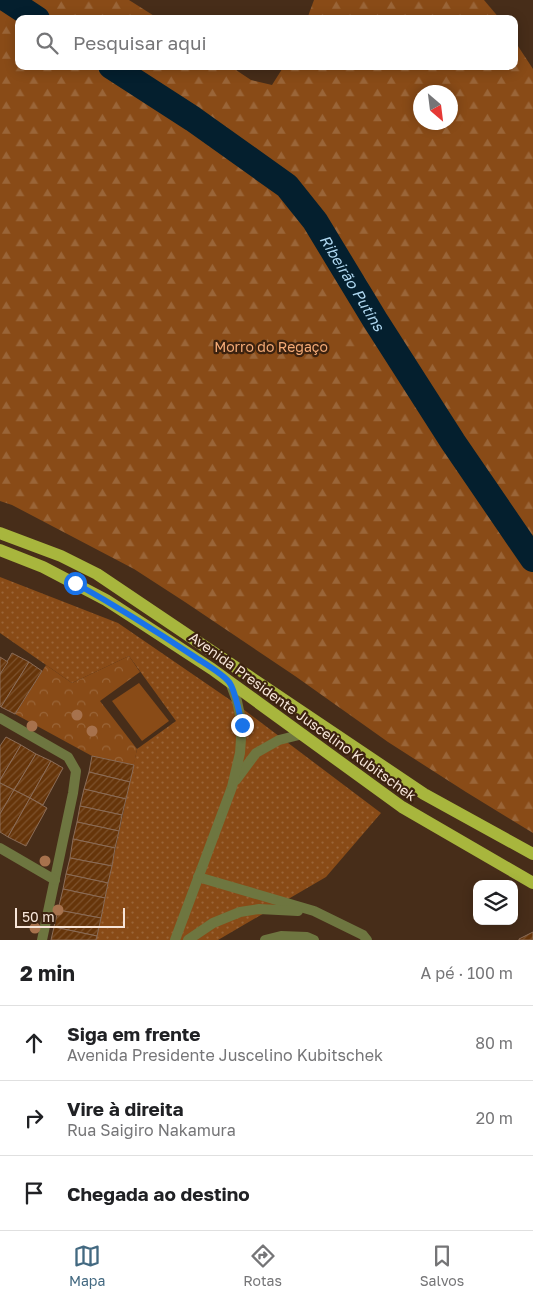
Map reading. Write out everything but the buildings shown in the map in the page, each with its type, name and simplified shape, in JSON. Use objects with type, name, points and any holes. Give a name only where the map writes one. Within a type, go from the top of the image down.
[{"type":"main road","name":"Avenida Presidente Juscelino Kubitschek","points":[[0,533],[61,556],[97,574],[424,794],[533,854]]},
{"type":"main road","name":"Avenida Presidente Juscelino Kubitschek","points":[[0,550],[43,567],[106,600],[212,668],[402,807],[533,883]]},
{"type":"street","points":[[175,940],[232,787],[240,753],[242,725],[237,701],[230,682]]},
{"type":"street","points":[[0,718],[68,757],[76,771],[42,940]]},
{"type":"street","points":[[232,787],[256,753],[279,740],[303,734]]},
{"type":"street","points":[[0,848],[55,880]]},
{"type":"street","points":[[198,877],[314,911],[363,935],[367,940]]},
{"type":"street","points":[[188,940],[213,922],[240,912],[259,909],[314,911]]},
{"type":"street","points":[[265,940],[281,936],[307,937],[314,940]]},
{"type":"green space","name":"Morro do Regaço","points":[[0,0],[129,0],[153,15],[15,15],[15,70],[236,70],[251,80],[272,85],[281,70],[518,70],[518,46],[533,69],[533,833],[388,742],[295,676],[134,569],[12,505],[0,501]]},
{"type":"green space","points":[[314,0],[484,0],[497,15],[308,15]]},
{"type":"green space","points":[[0,577],[118,623],[239,706],[381,813],[326,877],[218,940],[96,940],[137,749],[176,721],[129,656],[72,683],[0,633]]},
{"type":"green space","points":[[129,656],[140,672],[100,701],[137,749],[134,765],[92,756],[15,714],[46,665],[72,683]]},
{"type":"green space","points":[[139,683],[169,721],[142,741],[112,701]]},
{"type":"waterway","name":"Ribeirão Putins","points":[[8,0],[31,15]]},
{"type":"waterway","name":"Ribeirão Putins","points":[[117,70],[193,119],[287,186],[315,221],[375,320],[453,442],[533,559]]},
{"type":"route","points":[[75,583],[170,640],[230,682],[237,701],[242,725]]}]
